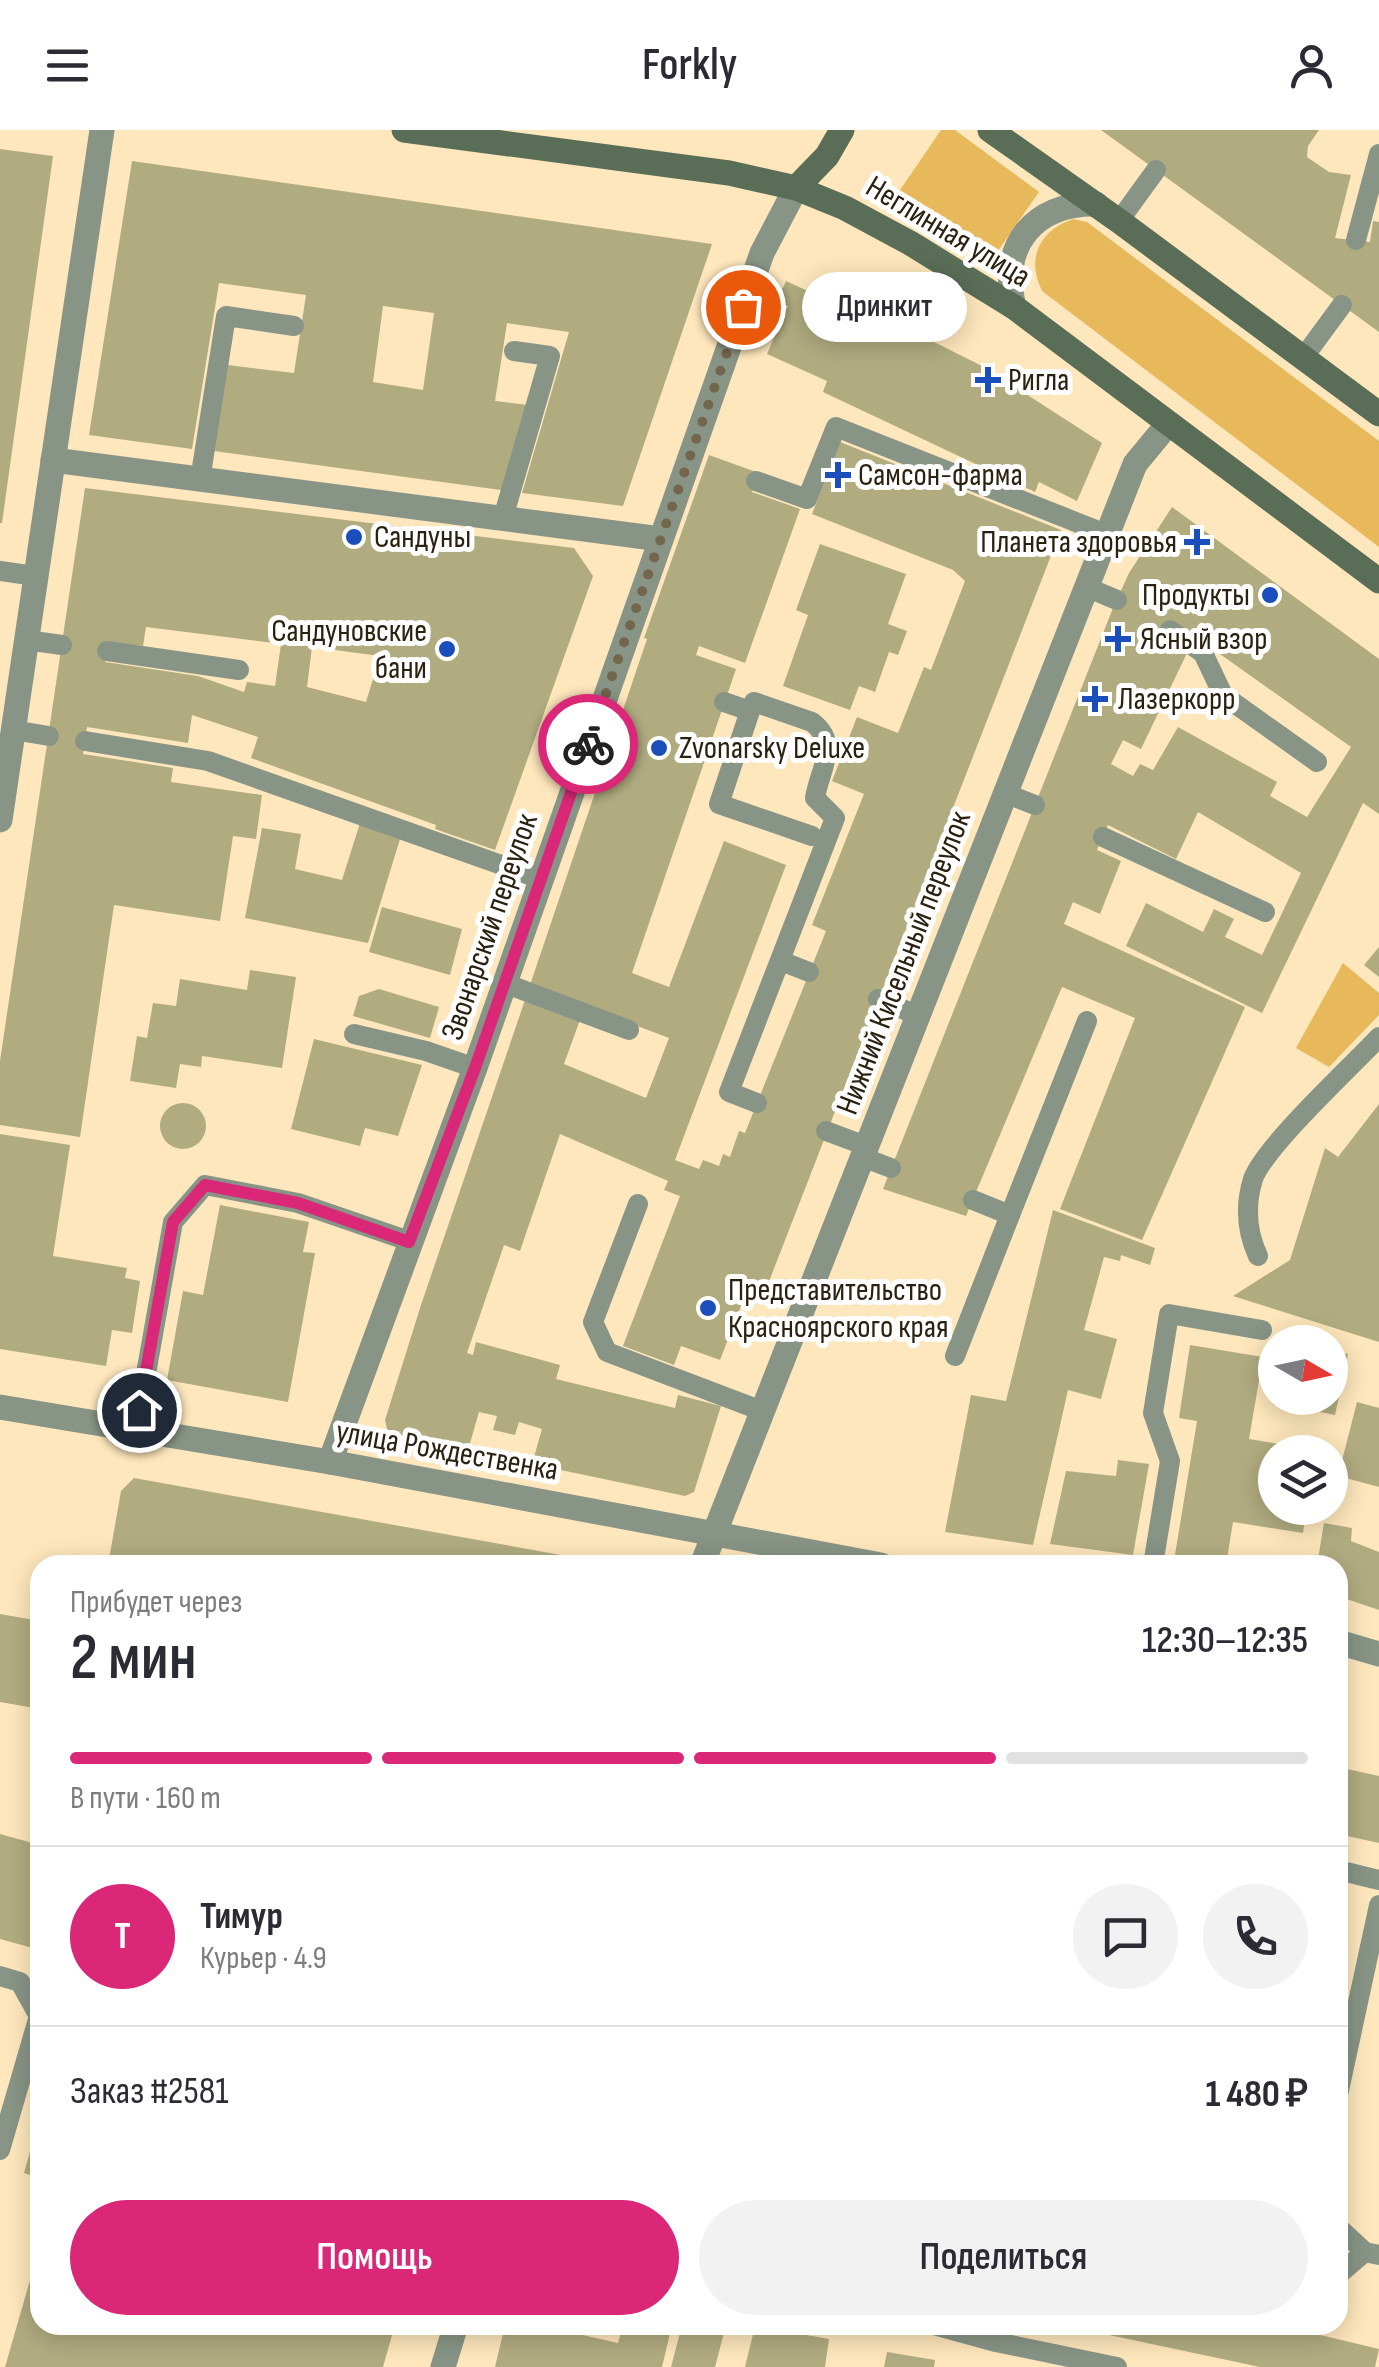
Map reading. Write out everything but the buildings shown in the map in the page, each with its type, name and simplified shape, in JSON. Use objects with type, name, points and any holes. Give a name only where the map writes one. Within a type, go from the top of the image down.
[{"type":"street","points":[[0,820],[102,130]]},
{"type":"street","name":"Неглинная улица","points":[[404,130],[536,138],[715,170],[796,188],[864,217],[1014,307],[1379,581]]},
{"type":"street","points":[[796,188],[827,156],[842,130]]},
{"type":"street","points":[[990,130],[1119,220],[1379,414]]},
{"type":"street","name":"Звонарский переулок","points":[[330,1462],[541,880],[626,668],[661,539],[698,460],[766,242],[796,188]]},
{"type":"street","points":[[1014,307],[1009,287],[1010,266],[1028,230],[1059,208],[1096,204]]},
{"type":"street","name":"Нижний Кисельный переулок","points":[[706,1555],[1106,534],[1135,464],[1168,424]]},
{"type":"street","points":[[54,460],[661,539]]},
{"type":"street","name":"улица Рождественка","points":[[0,1407],[330,1462],[827,1555]]},
{"type":"street","points":[[1348,1645],[1379,1654]]},
{"type":"street","points":[[442,2367],[453,2335]]},
{"type":"lane","points":[[1356,240],[1379,154]]},
{"type":"lane","points":[[1119,220],[1156,170]]},
{"type":"lane","points":[[1303,358],[1342,305]]},
{"type":"lane","points":[[200,480],[226,316],[294,326]]},
{"type":"lane","points":[[504,518],[550,356],[514,352]]},
{"type":"lane","points":[[756,481],[807,499],[836,426],[1106,534]]},
{"type":"lane","points":[[0,571],[35,576]]},
{"type":"lane","points":[[1086,588],[1116,600]]},
{"type":"lane","points":[[1170,630],[1203,653],[1223,695],[1318,762]]},
{"type":"lane","points":[[26,640],[62,645]]},
{"type":"lane","points":[[107,651],[240,670]]},
{"type":"lane","points":[[724,702],[750,711]]},
{"type":"lane","points":[[757,1104],[729,1092],[834,825],[834,813],[820,806],[815,798],[828,755],[828,744],[820,728],[754,702],[719,804],[812,836]]},
{"type":"lane","points":[[13,730],[48,736]]},
{"type":"lane","points":[[85,742],[208,761],[541,880]]},
{"type":"lane","points":[[1005,793],[1035,805]]},
{"type":"lane","points":[[1103,837],[1265,912]]},
{"type":"lane","points":[[780,961],[809,972]]},
{"type":"lane","points":[[504,983],[630,1030]]},
{"type":"lane","points":[[878,999],[918,1015]]},
{"type":"lane","points":[[955,1356],[1087,1022]]},
{"type":"lane","points":[[354,1034],[475,1068]]},
{"type":"lane","points":[[1258,1256],[1250,1239],[1248,1206],[1254,1177],[1270,1152],[1379,1037]]},
{"type":"lane","points":[[826,1130],[891,1168]]},
{"type":"lane","points":[[136,1430],[173,1222],[205,1185],[298,1203],[409,1242]]},
{"type":"lane","points":[[972,1200],[1010,1215]]},
{"type":"lane","points":[[638,1204],[593,1322],[606,1352],[762,1411]]},
{"type":"lane","points":[[1155,1555],[1170,1461],[1152,1413],[1169,1314],[1258,1329]]},
{"type":"lane","points":[[1348,1872],[1379,1880]]},
{"type":"lane","points":[[1348,2032],[1379,1904]]},
{"type":"lane","points":[[0,1976],[20,1982],[30,2000]]},
{"type":"lane","points":[[0,2150],[30,2047]]},
{"type":"lane","points":[[1348,2234],[1372,2254],[1348,2269]]},
{"type":"lane","points":[[970,2335],[1117,2367]]},
{"type":"shaded area","points":[[941,130],[955,130],[1039,192],[993,258],[898,193]]},
{"type":"shaded area","points":[[1073,219],[1087,222],[1379,441],[1379,547],[1042,291],[1035,268],[1039,247],[1052,231]]},
{"type":"shaded area","points":[[1343,963],[1379,993],[1379,1015],[1329,1067],[1296,1048]]},
{"type":"way so far","points":[[588,744],[743,307]]},
{"type":"place","name":"Дринкит","points":[[743,307]]},
{"type":"place","name":"Ригла","points":[[988,380]]},
{"type":"place","name":"Самсон-фарма","points":[[838,475]]},
{"type":"place","name":"Сандуны","points":[[354,537]]},
{"type":"place","name":"Планета здоровья","points":[[1197,542]]},
{"type":"place","name":"Продукты","points":[[1270,595]]},
{"type":"place","name":"Ясный взор","points":[[1118,639]]},
{"type":"place","name":"Сандуновские бани","points":[[447,649]]},
{"type":"place","name":"Лазеркорр","points":[[1095,699]]},
{"type":"place","name":"Zvonarsky Deluxe","points":[[659,748]]},
{"type":"place","name":"Представительство Красноярского края","points":[[708,1308]]},
{"type":"route","points":[[139,1410],[173,1222],[205,1185],[298,1203],[409,1242],[475,1068],[588,744]]}]
